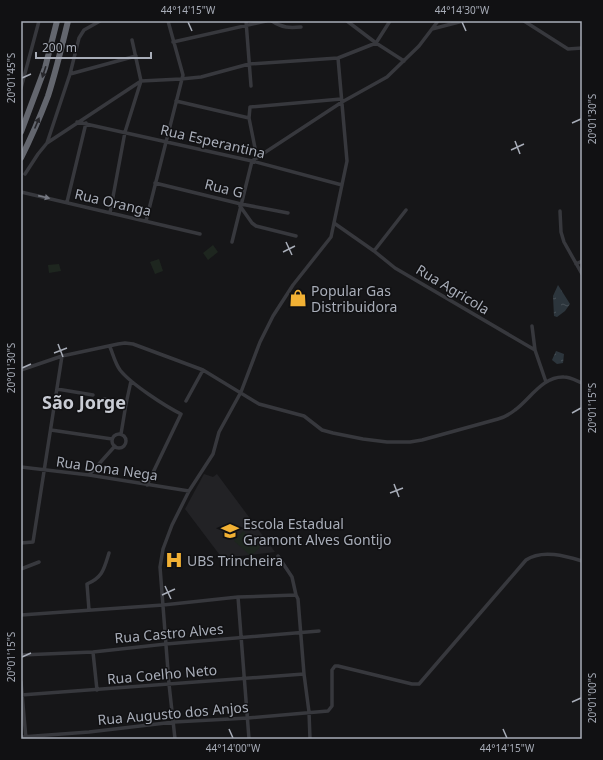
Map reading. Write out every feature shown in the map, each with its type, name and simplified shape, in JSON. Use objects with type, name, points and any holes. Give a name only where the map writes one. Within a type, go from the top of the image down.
[{"type":"highway","points":[[21,132],[45,68],[57,21]]},
{"type":"highway","points":[[21,158],[48,96],[59,62],[68,21]]},
{"type":"street","points":[[21,88],[39,21]]},
{"type":"street","points":[[47,143],[70,74],[79,38],[84,30],[100,21]]},
{"type":"street","points":[[146,220],[183,74],[168,21]]},
{"type":"street","points":[[173,42],[246,23],[266,21]]},
{"type":"street","points":[[272,21],[277,25],[287,28],[301,27]]},
{"type":"street","points":[[347,21],[376,43],[404,61]]},
{"type":"street","points":[[25,174],[47,143],[141,81],[201,77],[249,64],[338,58],[376,43],[390,21]]},
{"type":"street","points":[[232,242],[252,161],[342,100],[387,77],[419,46],[438,21]]},
{"type":"street","points":[[432,29],[463,21]]},
{"type":"street","points":[[524,21],[568,49],[582,48]]},
{"type":"street","points":[[246,23],[251,86]]},
{"type":"street","points":[[110,213],[125,132],[141,81],[132,40]]},
{"type":"street","points":[[70,74],[136,56]]},
{"type":"street","points":[[175,739],[160,567],[163,549],[172,525],[189,491],[212,454],[219,432],[241,392],[256,352],[274,316],[293,285],[331,237],[347,160],[338,58]]},
{"type":"street","points":[[257,158],[249,118],[250,107],[342,100]]},
{"type":"street","points":[[176,101],[249,118]]},
{"type":"street","name":"Rua Esperantina","points":[[77,122],[252,161],[342,185]]},
{"type":"street","points":[[67,202],[86,123]]},
{"type":"street","name":"Rua G","points":[[155,183],[241,205],[288,213]]},
{"type":"street","name":"Rua Oranga","points":[[21,192],[146,220],[200,234]]},
{"type":"street","points":[[241,205],[252,224],[296,236]]},
{"type":"street","points":[[374,251],[406,210]]},
{"type":"street","points":[[560,211],[561,232],[566,247],[582,274]]},
{"type":"street","name":"Rua Agricola","points":[[334,223],[374,251],[395,268],[535,350]]},
{"type":"street","points":[[576,264],[582,261]]},
{"type":"street","points":[[532,326],[535,350],[546,382]]},
{"type":"street","points":[[21,370],[62,356],[125,343],[133,344],[203,370],[260,404],[304,416],[322,430],[363,439],[387,442],[410,442],[422,440],[507,416],[546,382],[565,377],[582,383]]},
{"type":"street","points":[[110,347],[120,370],[131,381],[181,416],[147,485]]},
{"type":"street","points":[[21,543],[33,542],[62,356]]},
{"type":"street","points":[[186,401],[203,370]]},
{"type":"street","points":[[115,446],[121,447],[125,443],[124,436],[121,434],[131,381]]},
{"type":"street","points":[[57,389],[93,395]]},
{"type":"street","points":[[104,399],[126,404]]},
{"type":"street","points":[[51,430],[112,439]]},
{"type":"street","points":[[112,439],[116,434],[121,434]]},
{"type":"street","points":[[112,439],[115,446]]},
{"type":"street","points":[[89,475],[115,446]]},
{"type":"street","name":"Rua Dona Nega","points":[[21,467],[43,471],[89,475],[189,491]]},
{"type":"street","points":[[89,610],[87,584],[95,581],[100,576],[109,553]]},
{"type":"street","name":"Rua Augusto dos Anjos","points":[[24,737],[89,732],[174,722],[248,718],[328,711],[332,706],[332,671],[335,666],[412,684],[419,684],[526,560],[536,555],[550,554],[566,556],[582,561]]},
{"type":"street","points":[[278,556],[292,578],[298,600],[304,674],[309,712],[310,739]]},
{"type":"street","points":[[21,569],[39,562]]},
{"type":"street","points":[[21,615],[163,605],[238,597],[296,595]]},
{"type":"street","points":[[238,597],[249,739]]},
{"type":"street","name":"Rua Castro Alves","points":[[21,656],[93,652],[241,637],[319,631]]},
{"type":"street","points":[[93,652],[98,690]]},
{"type":"street","name":"Rua Coelho Neto","points":[[21,695],[304,674]]},
{"type":"street","points":[[21,682],[24,737]]},
{"type":"shaded area","points":[[213,245],[218,252],[208,260],[203,253]]},
{"type":"shaded area","points":[[159,259],[163,271],[155,274],[150,262]]},
{"type":"shaded area","points":[[59,264],[61,271],[49,273],[48,265]]},
{"type":"shaded area","name":"Escola Estadual Gramont Alves Gontijo","points":[[204,474],[213,477],[217,474],[275,552],[222,558],[185,509]]},
{"type":"shaded area","points":[[243,531],[260,547],[251,556],[234,541]]},
{"type":"water","points":[[558,285],[570,304],[565,311],[557,317],[554,316],[553,296]]},
{"type":"water","points":[[556,351],[564,354],[563,363],[557,364],[552,360]]},
{"type":"place","name":"Popular Gas Distribuidora","points":[[298,298]]},
{"type":"place","name":"Escola Estadual Gramont Alves Gontijo","points":[[230,531]]},
{"type":"place","name":"UBS Trincheira","points":[[174,560]]},
{"type":"district","name":"São Jorge","points":[[84,402]]}]
